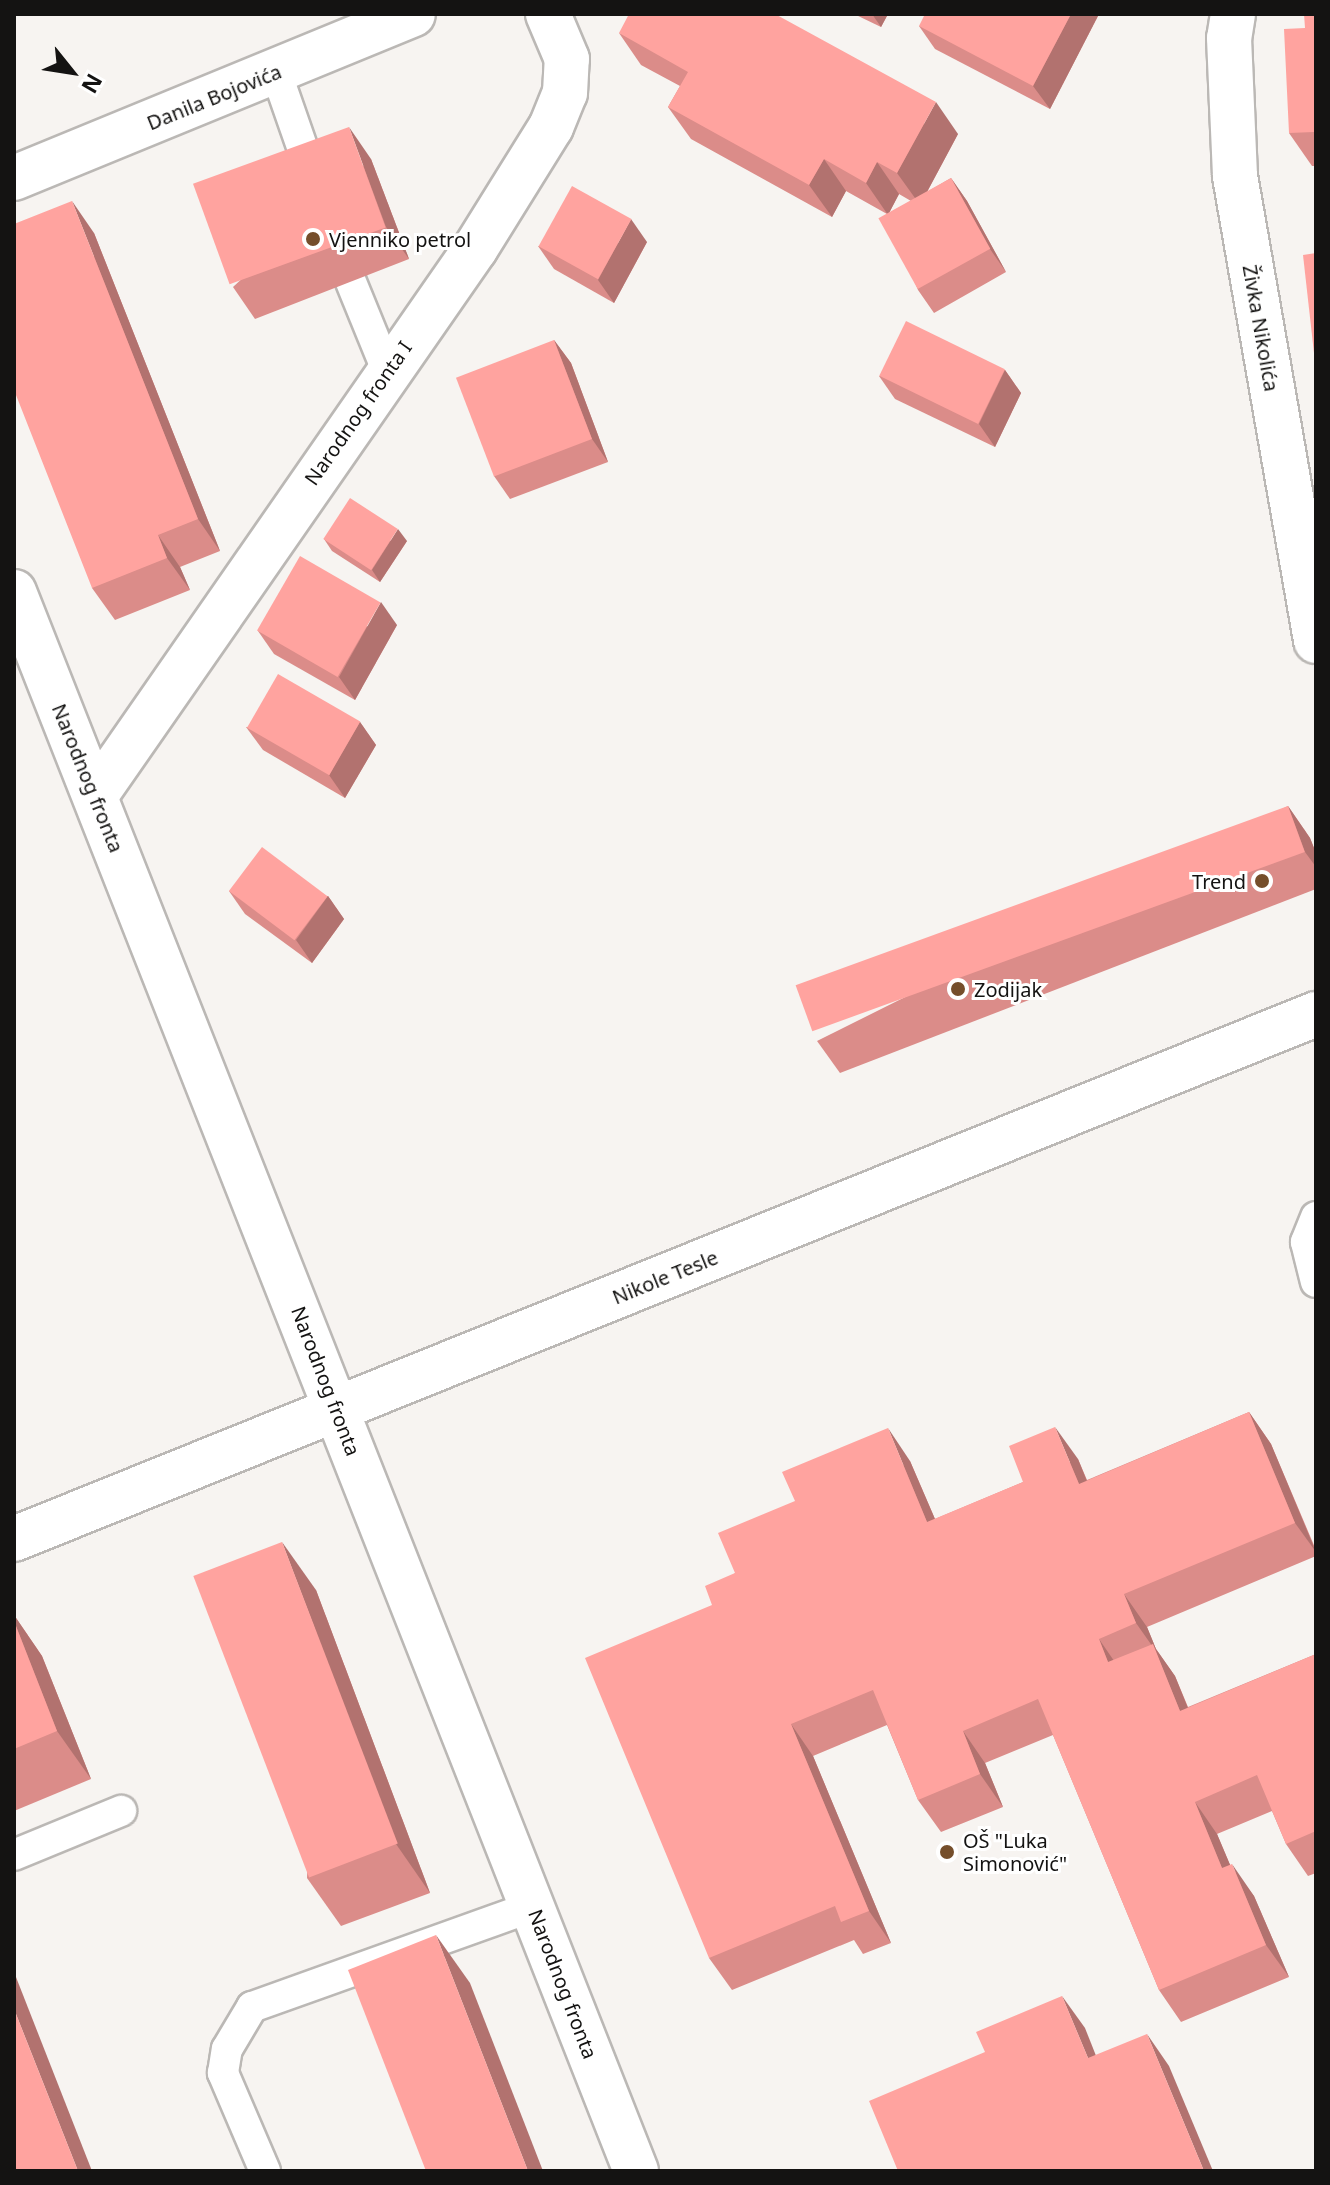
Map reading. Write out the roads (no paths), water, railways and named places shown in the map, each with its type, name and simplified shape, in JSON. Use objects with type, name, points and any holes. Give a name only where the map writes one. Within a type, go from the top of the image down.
[{"type":"street","name":"Danila Bojovića","points":[[14,178],[413,14]]},
{"type":"street","name":"Narodnog fronta I","points":[[95,796],[387,370],[475,249],[551,127],[565,93],[567,59],[548,14]]},
{"type":"street","name":"Živka Nikolića","points":[[1233,14],[1229,38],[1235,176],[1316,641]]},
{"type":"street","name":"Narodnog fronta","points":[[14,592],[636,2171]]},
{"type":"street","name":"Nikole Tesle","points":[[14,1539],[1316,1014]]},
{"type":"lane","points":[[276,72],[314,181]]},
{"type":"lane","points":[[351,282],[387,370]]},
{"type":"lane","points":[[1316,1217],[1306,1242],[1316,1282]]},
{"type":"lane","points":[[14,1855],[121,1811]]},
{"type":"lane","points":[[265,2171],[223,2073],[227,2049],[252,2007],[532,1907]]},
{"type":"place","name":"Vjenniko petrol","points":[[313,239]]},
{"type":"place","name":"Trend","points":[[1262,881]]},
{"type":"place","name":"Zodijak","points":[[958,989]]},
{"type":"place","name":"OŠ \"Luka Simonović\"","points":[[947,1852]]}]
